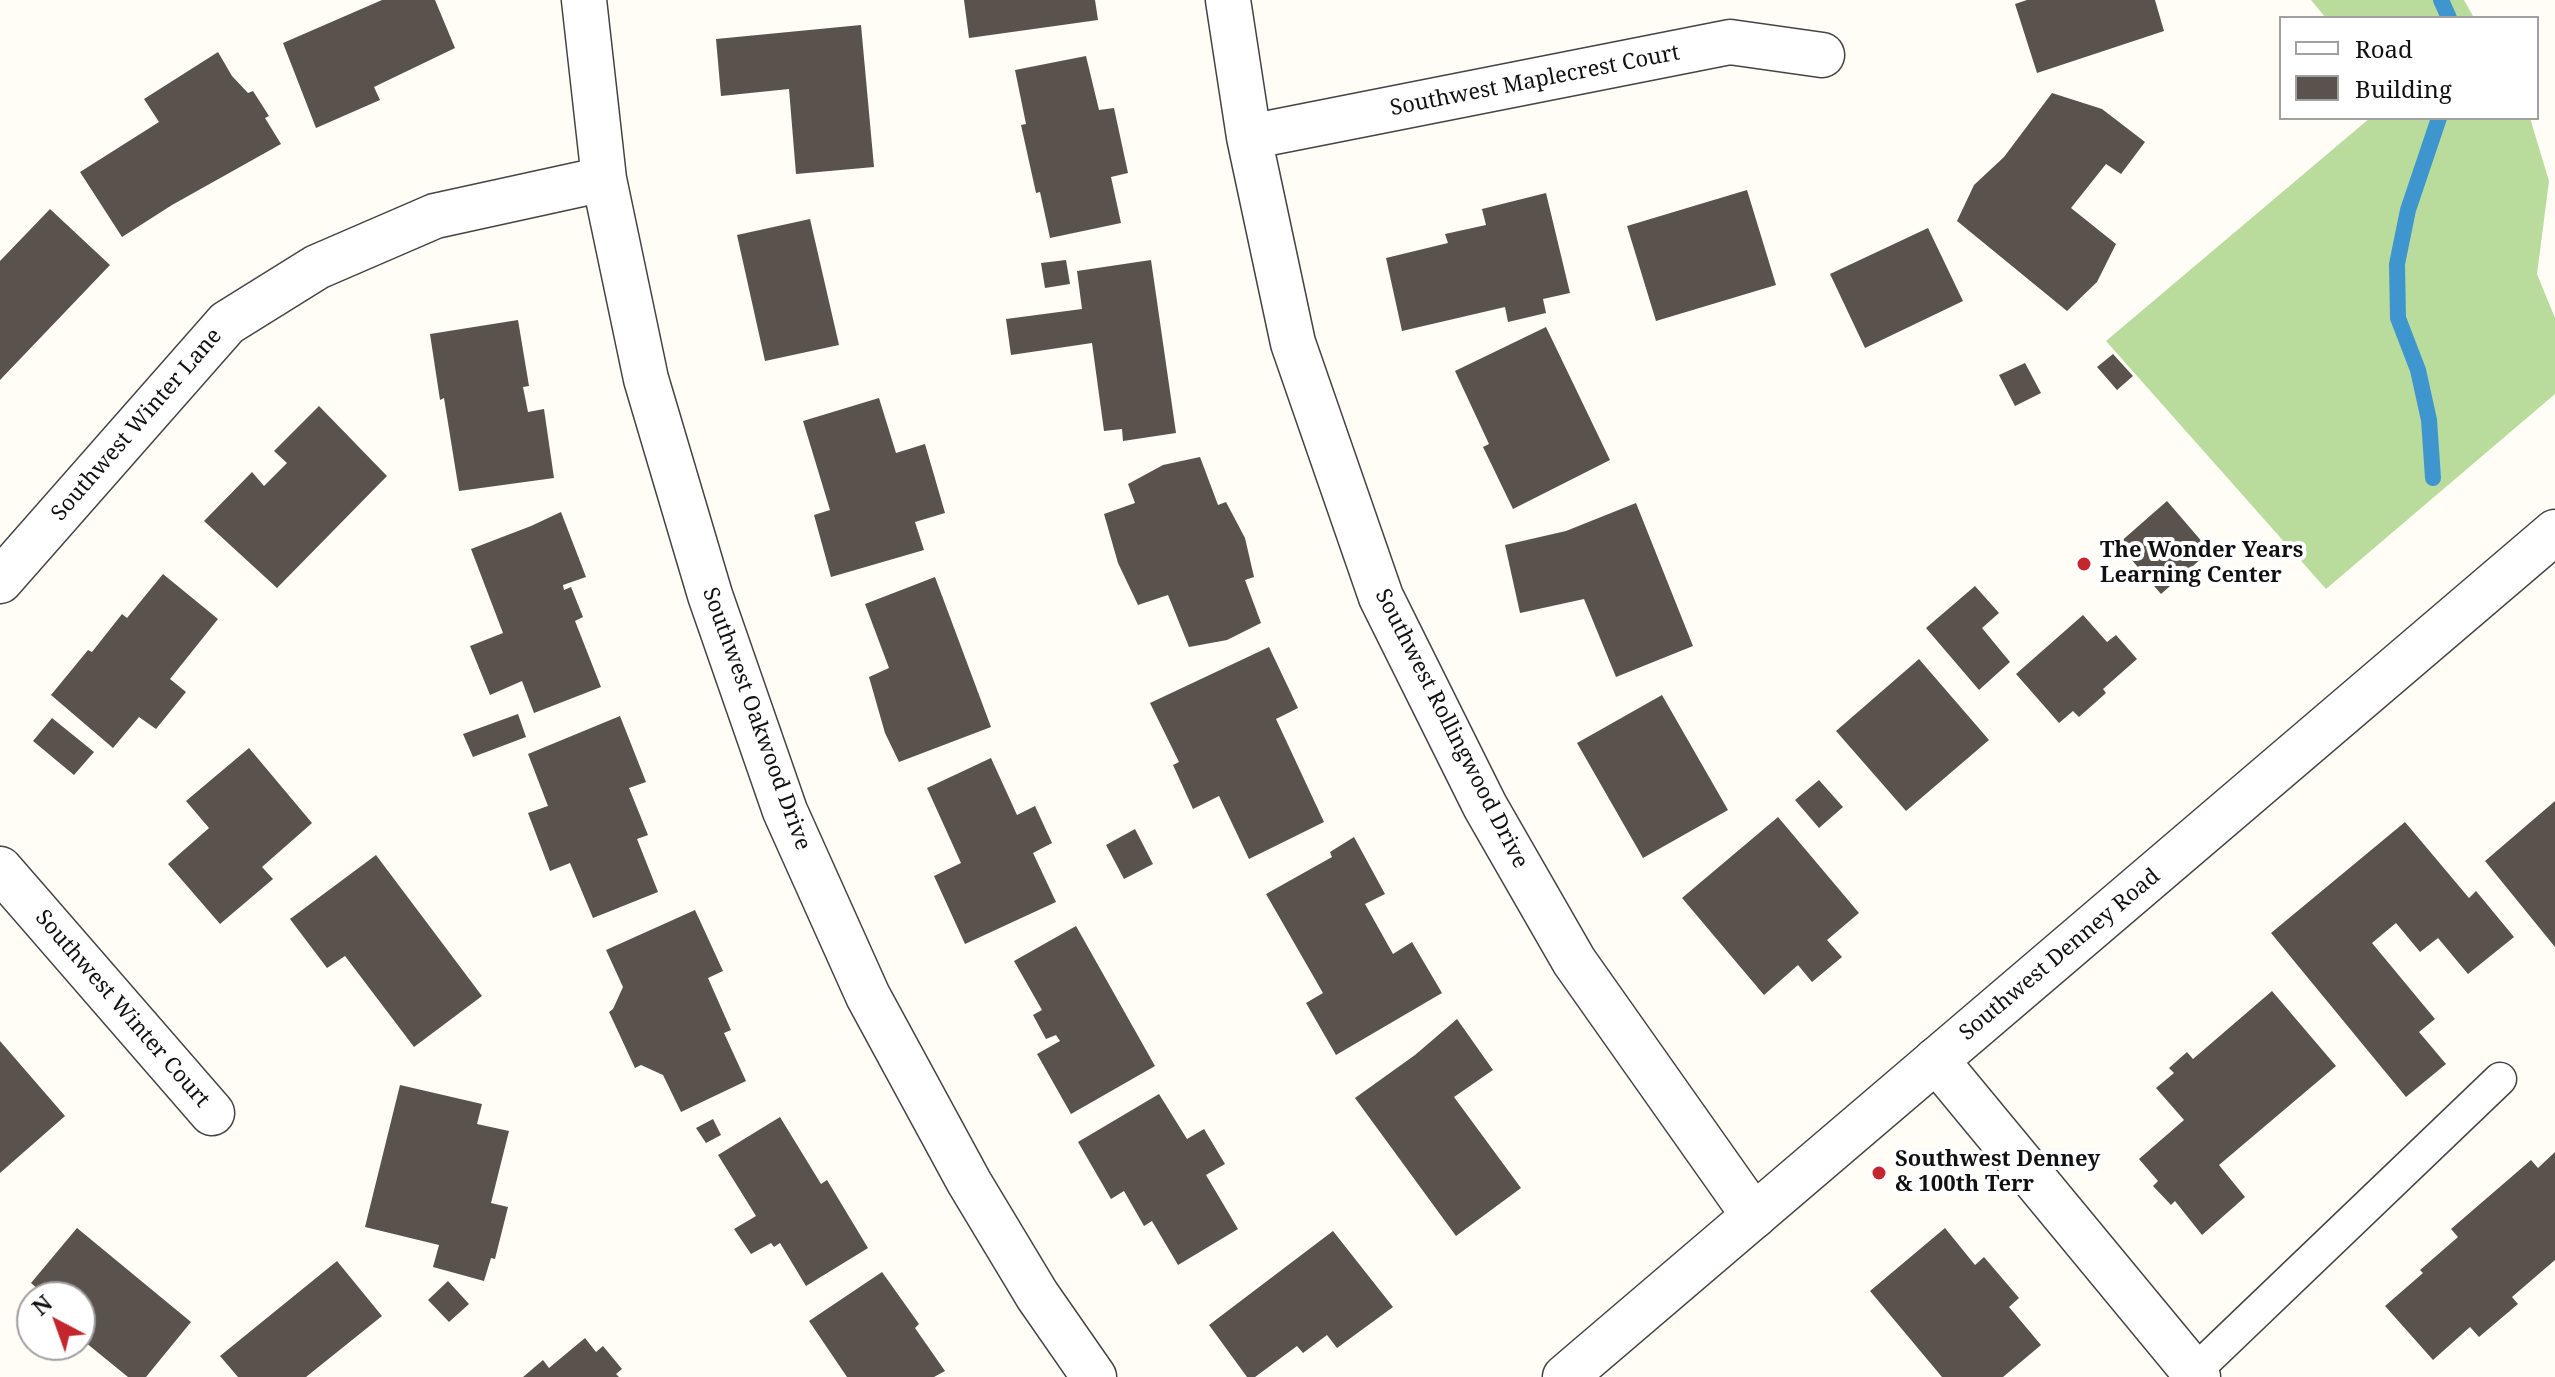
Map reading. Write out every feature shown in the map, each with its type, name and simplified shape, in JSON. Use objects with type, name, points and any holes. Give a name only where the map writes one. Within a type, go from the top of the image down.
[{"type":"street","name":"Southwest Oakwood Drive","points":[[584,0],[604,179],[646,379],[710,595],[785,811],[868,996],[969,1182],[1037,1295],[1094,1377]]},
{"type":"street","name":"Southwest Rollingwood Drive","points":[[1228,0],[1249,137],[1293,343],[1381,597],[1485,806],[1574,961],[1754,1216]]},
{"type":"street","name":"Southwest Maplecrest Court","points":[[1249,137],[1730,42],[1822,55]]},
{"type":"street","name":"Southwest Winter Lane","points":[[0,581],[227,323],[317,267],[435,216],[604,179]]},
{"type":"street","name":"Southwest Denney Road","points":[[1565,1377],[2555,532]]},
{"type":"street","name":"Southwest Winter Court","points":[[0,869],[212,1113]]},
{"type":"street","points":[[1936,1060],[2196,1375]]},
{"type":"lane","points":[[2196,1375],[2500,1079]]},
{"type":"green space","points":[[2311,0],[2464,0],[2473,16],[2324,16]]},
{"type":"green space","points":[[2368,120],[2531,120],[2549,181],[2537,274],[2555,318],[2555,394],[2326,589],[2106,341]]},
{"type":"building","points":[[382,0],[435,0],[455,48],[374,87],[380,100],[316,128],[283,43]]},
{"type":"building","points":[[964,0],[1095,0],[1098,20],[969,38]]},
{"type":"building","points":[[2027,0],[2155,0],[2164,31],[2037,73],[2015,4]]},
{"type":"building","points":[[861,25],[874,167],[796,174],[789,89],[721,96],[716,39]]},
{"type":"building","points":[[218,52],[232,76],[248,93],[253,91],[269,116],[265,118],[281,144],[122,237],[80,172],[159,122],[144,99]]},
{"type":"building","points":[[1086,56],[1099,110],[1114,108],[1128,173],[1111,177],[1121,223],[1050,238],[1021,125],[1026,124],[1015,70]]},
{"type":"building","points":[[2052,93],[2102,109],[2145,142],[2121,174],[2106,164],[2071,208],[2116,244],[2097,282],[2067,311],[1957,221],[1974,185],[2004,157]]},
{"type":"building","points":[[1747,190],[1776,285],[1656,321],[1627,226]]},
{"type":"building","points":[[1546,193],[1570,293],[1543,299],[1546,313],[1508,322],[1505,307],[1402,331],[1386,258],[1448,243],[1445,234],[1486,225],[1482,209]]},
{"type":"building","points":[[50,209],[110,265],[0,380],[0,261]]},
{"type":"building","points":[[810,219],[839,345],[765,361],[737,235]]},
{"type":"building","points":[[1928,228],[1963,301],[1865,348],[1830,274]]},
{"type":"building","points":[[1066,260],[1070,284],[1045,288],[1041,263]]},
{"type":"building","points":[[1151,260],[1176,433],[1123,441],[1122,429],[1104,431],[1092,343],[1011,355],[1006,319],[1082,309],[1077,271]]},
{"type":"building","points":[[518,320],[529,386],[523,387],[528,412],[544,409],[554,478],[459,491],[430,334]]},
{"type":"building","points":[[1546,327],[1610,460],[1513,509],[1483,447],[1489,444],[1455,371]]},
{"type":"building","points":[[2113,354],[2133,376],[2117,390],[2097,367]]},
{"type":"building","points":[[2025,363],[2041,393],[2015,406],[1999,375]]},
{"type":"building","points":[[879,398],[896,453],[925,444],[945,513],[915,522],[924,550],[831,577],[814,515],[830,510],[803,421]]},
{"type":"building","points":[[319,406],[387,476],[277,588],[204,521],[252,472],[264,486],[287,463],[274,451]]},
{"type":"building","points":[[1200,457],[1218,505],[1226,502],[1245,538],[1254,577],[1245,580],[1261,623],[1227,640],[1189,647],[1168,595],[1138,605],[1118,563],[1104,514],[1135,503],[1128,484],[1163,465]]},
{"type":"building","points":[[2167,501],[2210,551],[2161,594],[2118,544]]},
{"type":"building","points":[[1636,503],[1693,646],[1616,677],[1584,599],[1520,613],[1505,545],[1566,531]]},
{"type":"building","points":[[561,512],[586,577],[563,585],[564,590],[571,587],[583,617],[575,621],[601,687],[534,713],[522,681],[490,695],[470,646],[503,633],[471,549]]},
{"type":"building","points":[[163,574],[218,619],[170,679],[186,692],[156,729],[139,717],[113,748],[51,695],[88,650],[92,652],[122,614],[127,618]]},
{"type":"building","points":[[935,577],[991,727],[899,762],[885,733],[869,677],[889,668],[865,604]]},
{"type":"building","points":[[1975,586],[1999,613],[1982,628],[2010,662],[1979,690],[1926,628]]},
{"type":"building","points":[[2083,615],[2107,642],[2116,635],[2137,659],[2103,689],[2106,693],[2079,717],[2073,711],[2059,723],[2016,674]]},
{"type":"building","points":[[1269,647],[1298,708],[1276,719],[1324,822],[1249,859],[1219,796],[1193,809],[1173,765],[1179,762],[1150,703]]},
{"type":"building","points":[[1919,659],[1989,740],[1906,811],[1836,731]]},
{"type":"building","points":[[1662,695],[1728,810],[1643,858],[1577,743]]},
{"type":"building","points":[[518,714],[526,737],[473,757],[463,734]]},
{"type":"building","points":[[620,716],[646,782],[629,788],[648,835],[637,839],[658,892],[593,918],[570,863],[550,871],[528,813],[548,806],[528,754]]},
{"type":"building","points":[[52,718],[94,752],[74,775],[33,741]]},
{"type":"building","points":[[249,748],[312,823],[262,867],[273,879],[220,924],[168,864],[209,828],[186,801]]},
{"type":"building","points":[[991,758],[1017,815],[1035,806],[1052,843],[1033,853],[1056,902],[965,944],[934,876],[961,863],[927,788]]},
{"type":"building","points":[[1819,780],[1843,807],[1819,828],[1795,800]]},
{"type":"building","points":[[2555,801],[2555,947],[2485,861]]},
{"type":"building","points":[[1778,817],[1859,913],[1827,940],[1842,957],[1812,982],[1798,965],[1764,995],[1682,898]]},
{"type":"building","points":[[2405,822],[2469,898],[2476,891],[2514,937],[2468,974],[2438,938],[2420,952],[2396,923],[2372,943],[2435,1019],[2419,1032],[2446,1064],[2406,1097],[2271,933]]},
{"type":"building","points":[[1135,829],[1153,864],[1124,879],[1106,845]]},
{"type":"building","points":[[1354,837],[1385,894],[1365,904],[1393,954],[1412,942],[1442,993],[1336,1055],[1306,1003],[1323,993],[1266,894],[1332,857],[1330,852]]},
{"type":"building","points":[[376,855],[482,996],[414,1047],[345,956],[327,968],[290,919]]},
{"type":"building","points":[[695,910],[723,971],[708,978],[731,1030],[724,1033],[746,1081],[681,1112],[663,1075],[641,1065],[635,1068],[609,1012],[623,987],[606,950]]},
{"type":"building","points":[[1076,926],[1155,1066],[1071,1114],[1037,1054],[1060,1041],[1056,1035],[1046,1039],[1033,1015],[1042,1010],[1014,961]]},
{"type":"building","points":[[2272,991],[2336,1066],[2219,1165],[2245,1197],[2202,1235],[2175,1201],[2171,1205],[2153,1186],[2158,1181],[2139,1159],[2184,1120],[2156,1088],[2174,1073],[2169,1068],[2187,1052],[2193,1059]]},
{"type":"building","points":[[1457,1019],[1493,1070],[1454,1097],[1521,1188],[1456,1236],[1355,1098],[1415,1055]]},
{"type":"building","points":[[0,1041],[65,1116],[0,1173]]},
{"type":"building","points":[[400,1085],[482,1104],[477,1124],[509,1131],[491,1203],[508,1207],[495,1259],[491,1258],[484,1281],[433,1267],[439,1245],[365,1227]]},
{"type":"building","points":[[1159,1094],[1187,1139],[1204,1129],[1225,1164],[1206,1175],[1238,1229],[1178,1265],[1152,1221],[1144,1226],[1124,1191],[1111,1199],[1078,1142]]},
{"type":"building","points":[[780,1117],[821,1184],[827,1180],[868,1248],[806,1286],[780,1243],[774,1247],[771,1243],[751,1254],[734,1229],[756,1216],[718,1155]]},
{"type":"building","points":[[713,1119],[721,1135],[706,1143],[696,1128]]},
{"type":"building","points":[[2555,1152],[2555,1260],[2512,1297],[2518,1304],[2479,1337],[2470,1327],[2433,1360],[2385,1306],[2458,1237],[2451,1229],[2531,1160],[2538,1168]]},
{"type":"building","points":[[77,1228],[191,1322],[146,1377],[128,1377],[96,1351],[96,1281],[33,1281]]},
{"type":"building","points":[[1945,1228],[1975,1265],[1984,1257],[2019,1298],[2009,1307],[2041,1345],[2003,1377],[1942,1377],[1870,1291]]},
{"type":"building","points":[[1333,1231],[1393,1307],[1337,1348],[1327,1335],[1303,1353],[1297,1346],[1255,1377],[1247,1377],[1209,1325]]},
{"type":"building","points":[[337,1261],[382,1316],[306,1377],[238,1377],[220,1356]]},
{"type":"building","points":[[882,1272],[919,1324],[915,1328],[945,1371],[934,1377],[847,1377],[809,1321]]},
{"type":"building","points":[[448,1281],[469,1304],[449,1322],[428,1300]]},
{"type":"building","points":[[585,1338],[596,1352],[603,1346],[622,1369],[616,1374],[619,1377],[523,1377],[543,1360],[549,1368]]},
{"type":"waterway","points":[[2441,0],[2448,16]]},
{"type":"waterway","points":[[2433,478],[2429,420],[2418,370],[2398,318],[2397,264],[2408,210],[2438,120]]},
{"type":"place","name":"The Wonder Years Learning Center","points":[[2084,564]]},
{"type":"place","name":"Southwest Denney & 100th Terr","points":[[1879,1173]]}]
